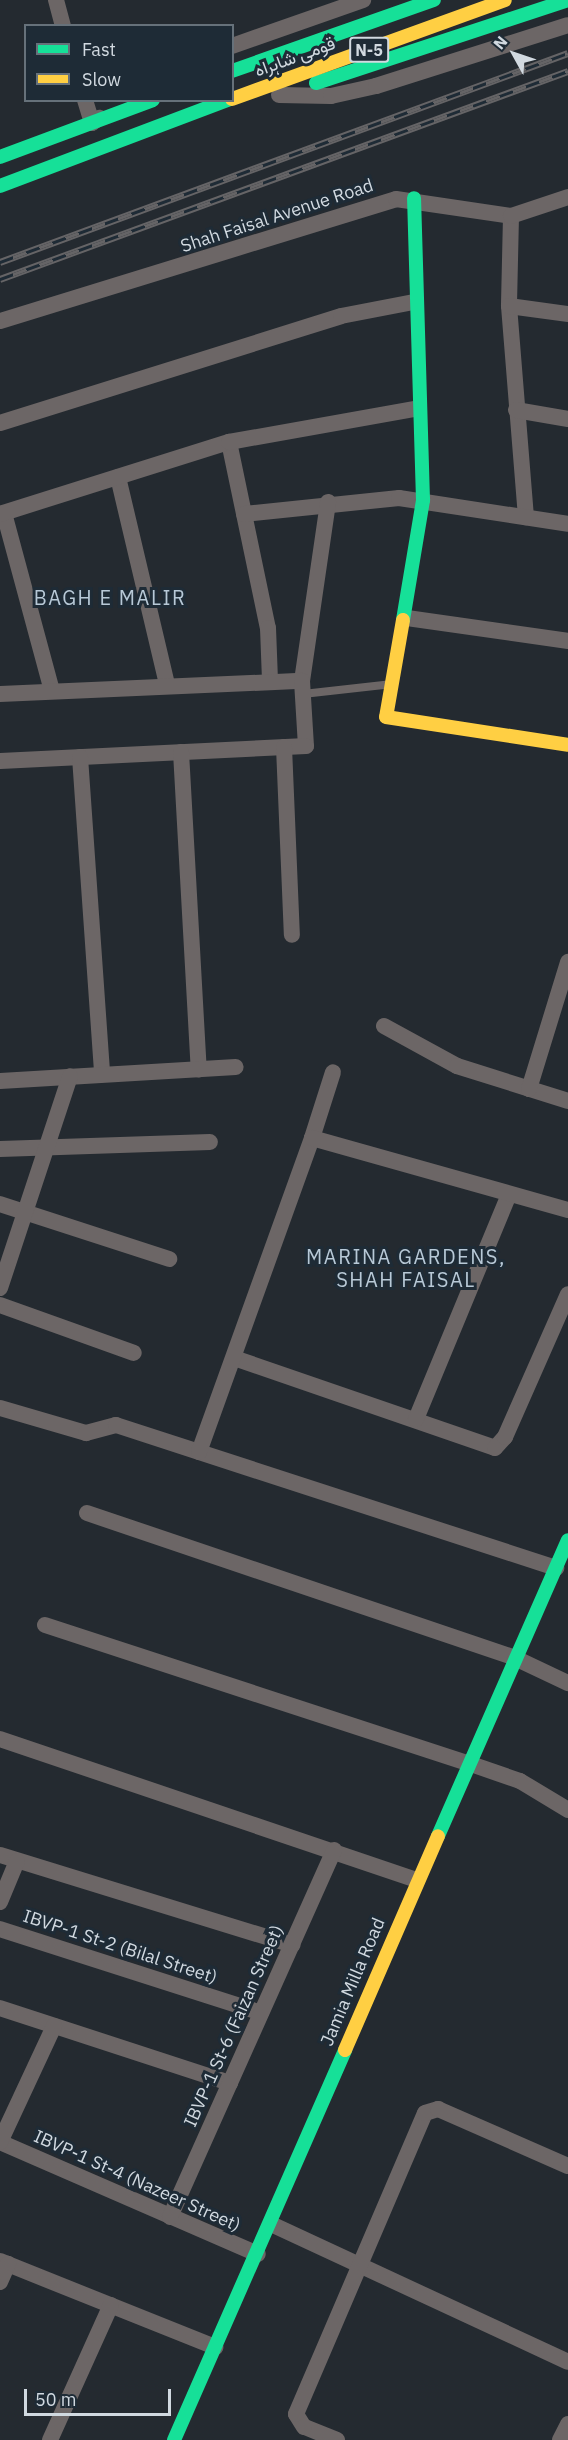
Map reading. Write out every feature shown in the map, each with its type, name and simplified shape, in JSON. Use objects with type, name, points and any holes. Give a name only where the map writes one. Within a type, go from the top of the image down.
[{"type":"main road","name":"قومی شاہراہ","points":[[234,70],[434,0]]},
{"type":"main road","name":"قومی شاہراہ","points":[[234,99],[505,0]]},
{"type":"main road","points":[[234,100],[279,95],[568,0]]},
{"type":"main road","points":[[0,157],[148,102]]},
{"type":"main road","name":"قومی شاہراہ","points":[[0,186],[226,102]]},
{"type":"main road","points":[[414,198],[414,302],[423,500],[407,618],[386,717],[568,745]]},
{"type":"main road","name":"Jamia Milla Road","points":[[174,2440],[271,2224],[416,1880],[568,1540]]},
{"type":"street","points":[[56,0],[62,24]]},
{"type":"street","points":[[234,45],[363,0]]},
{"type":"street","points":[[279,95],[331,96],[376,86],[568,25]]},
{"type":"street","points":[[86,102],[92,123],[121,102]]},
{"type":"street","name":"Shah Faisal Avenue Road","points":[[0,321],[396,199],[414,198],[511,216],[568,197]]},
{"type":"street","points":[[511,216],[509,306],[526,517]]},
{"type":"street","points":[[0,423],[341,316],[414,302]]},
{"type":"street","points":[[509,306],[568,314]]},
{"type":"street","points":[[52,691],[2,514],[229,442],[419,408]]},
{"type":"street","points":[[516,410],[568,419]]},
{"type":"street","points":[[229,442],[268,628],[270,680]]},
{"type":"street","points":[[118,477],[167,685]]},
{"type":"street","points":[[243,514],[328,502],[423,500],[568,524]]},
{"type":"street","points":[[0,761],[306,746],[302,687],[328,502]]},
{"type":"street","points":[[407,618],[568,641]]},
{"type":"street","points":[[0,694],[270,680],[302,687]]},
{"type":"street","points":[[284,747],[292,935]]},
{"type":"street","points":[[181,752],[199,1069]]},
{"type":"street","points":[[80,757],[102,1074]]},
{"type":"street","points":[[528,1089],[568,962]]},
{"type":"street","points":[[384,1026],[456,1066],[528,1089],[567,1096]]},
{"type":"street","points":[[0,1081],[236,1067]]},
{"type":"street","points":[[199,1452],[312,1138],[333,1072]]},
{"type":"street","points":[[0,1288],[70,1076]]},
{"type":"street","points":[[312,1138],[568,1210]]},
{"type":"street","points":[[0,1149],[210,1142]]},
{"type":"street","points":[[416,1419],[509,1194]]},
{"type":"street","points":[[0,1204],[169,1259]]},
{"type":"street","points":[[234,1358],[495,1448],[501,1443],[568,1294]]},
{"type":"street","points":[[0,1305],[134,1353]]},
{"type":"street","points":[[0,1408],[86,1433],[116,1425],[556,1568]]},
{"type":"street","points":[[87,1513],[515,1658],[568,1683]]},
{"type":"street","points":[[45,1625],[520,1781],[568,1810]]},
{"type":"street","points":[[0,1739],[334,1850],[416,1880]]},
{"type":"street","name":"IBVP-1 St-6 (Faizan Street)","points":[[170,2217],[334,1850]]},
{"type":"street","points":[[0,1855],[292,1945]]},
{"type":"street","points":[[0,1855],[269,1938]]},
{"type":"street","points":[[0,1902],[17,1861]]},
{"type":"street","name":"IBVP-1 St-2 (Bilal Street)","points":[[0,1929],[261,2013]]},
{"type":"street","points":[[0,2008],[230,2083]]},
{"type":"street","points":[[0,2142],[54,2026]]},
{"type":"street","points":[[337,2440],[303,2427],[296,2414],[359,2266],[431,2109],[568,2166]]},
{"type":"street","name":"IBVP-1 St-4 (Nazeer Street)","points":[[0,2142],[258,2254]]},
{"type":"street","points":[[271,2224],[568,2362]]},
{"type":"street","points":[[0,2282],[3,2259],[215,2347]]},
{"type":"street","points":[[50,2440],[116,2304]]},
{"type":"street","points":[[560,2440],[568,2424]]},
{"type":"lane","points":[[302,687],[393,684]]},
{"type":"railway","points":[[0,262],[568,53]]},
{"type":"railway","points":[[0,279],[568,71]]},
{"type":"traffic: fast","points":[[234,70],[434,0]]},
{"type":"traffic: fast","points":[[316,83],[568,0]]},
{"type":"traffic: fast","points":[[0,157],[148,102]]},
{"type":"traffic: fast","points":[[0,186],[223,102]]},
{"type":"traffic: fast","points":[[403,620],[423,500],[414,198]]},
{"type":"traffic: fast","points":[[438,1836],[568,1540]]},
{"type":"traffic: fast","points":[[174,2440],[345,2050]]},
{"type":"traffic: slow","points":[[234,98],[505,0]]},
{"type":"traffic: slow","points":[[403,620],[386,717],[568,745]]},
{"type":"traffic: slow","points":[[345,2050],[438,1836]]},
{"type":"district","name":"BAGH E MALIR","points":[[110,597]]},
{"type":"district","name":"MARINA GARDENS, SHAH FAISAL","points":[[406,1268]]}]
